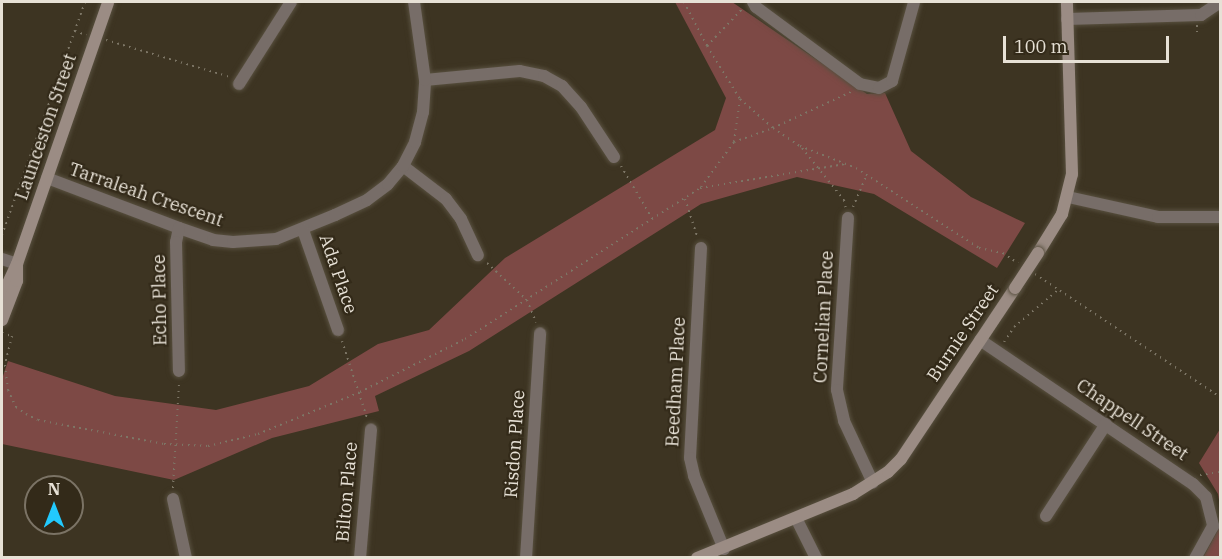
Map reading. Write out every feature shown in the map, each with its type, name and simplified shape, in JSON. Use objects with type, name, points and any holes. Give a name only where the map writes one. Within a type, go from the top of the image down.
[{"type":"street","name":"Launceston Street","points":[[2,296],[17,264],[108,2]]},
{"type":"street","points":[[239,84],[291,2]]},
{"type":"street","name":"Tarraleah Crescent","points":[[47,178],[213,240],[233,242],[276,239],[303,230],[367,200],[388,184],[403,166],[415,142],[423,112],[425,80],[414,2]]},
{"type":"street","points":[[749,4],[860,84],[879,88],[892,81],[914,2]]},
{"type":"street","name":"Burnie Street","points":[[697,558],[724,549],[873,483],[901,459],[1015,288],[1062,214],[1068,197],[1072,154],[1067,2]]},
{"type":"street","points":[[1067,19],[1201,15],[1219,3]]},
{"type":"street","points":[[425,80],[520,71],[544,76],[562,86],[581,107],[614,157]]},
{"type":"street","points":[[403,166],[446,199],[461,219],[478,255]]},
{"type":"street","points":[[1068,197],[1158,217],[1221,217]]},
{"type":"street","points":[[1199,216],[1221,210]]},
{"type":"street","name":"Cornelian Place","points":[[848,218],[837,390],[844,421],[873,483]]},
{"type":"street","name":"Echo Place","points":[[179,228],[176,242],[179,371]]},
{"type":"street","name":"Ada Place","points":[[303,230],[338,330]]},
{"type":"street","name":"Beedham Place","points":[[701,248],[690,458],[694,476],[724,549]]},
{"type":"street","points":[[2,259],[17,264]]},
{"type":"street","name":"Launceston Street","points":[[2,320],[17,281],[17,264]]},
{"type":"street","name":"Risdon Place","points":[[526,558],[540,333]]},
{"type":"street","name":"Chappell Street","points":[[980,340],[1193,484],[1206,497],[1213,526],[1195,558]]},
{"type":"street","points":[[1046,516],[1106,424]]},
{"type":"street","name":"Bilton Place","points":[[360,558],[371,429]]},
{"type":"street","points":[[173,499],[186,558]]},
{"type":"street","points":[[796,518],[816,558]]},
{"type":"path","points":[[2,236],[84,2]]},
{"type":"path","points":[[684,2],[707,46],[740,99],[772,128],[800,146],[845,164],[867,176],[979,248],[1003,254],[1022,266]]},
{"type":"path","points":[[707,46],[749,4]]},
{"type":"path","points":[[104,40],[229,76],[239,84]]},
{"type":"path","points":[[734,142],[772,128],[856,89],[860,84]]},
{"type":"path","points":[[2,333],[12,336],[5,365],[8,390],[16,407],[38,420],[176,444],[208,446],[258,434],[360,392],[465,339],[685,199],[700,188],[734,142],[740,99]]},
{"type":"path","points":[[800,146],[844,200],[848,218]]},
{"type":"path","points":[[614,157],[632,181],[653,220]]},
{"type":"path","points":[[700,188],[845,164]]},
{"type":"path","points":[[848,218],[867,176]]},
{"type":"path","points":[[685,199],[701,248]]},
{"type":"path","points":[[478,255],[527,300],[540,333]]},
{"type":"path","points":[[1032,272],[1221,397]]},
{"type":"path","points":[[1002,344],[1014,327],[1059,290]]},
{"type":"path","points":[[338,330],[371,429]]},
{"type":"path","points":[[173,499],[179,371]]},
{"type":"path","points":[[1192,470],[1201,476],[1221,472]]},
{"type":"shaded area","points":[[675,2],[732,2],[867,94],[885,93],[911,151],[971,197],[1025,223],[997,268],[874,194],[797,177],[701,204],[469,351],[375,396],[379,411],[272,438],[174,480],[2,444],[2,379],[8,361],[115,396],[216,410],[309,386],[378,344],[429,330],[505,258],[715,130],[726,98]]},
{"type":"shaded area","points":[[1220,429],[1220,505],[1218,494],[1199,463]]},
{"type":"shaded area","points":[[1220,519],[1220,557],[1203,558],[1218,530]]}]
